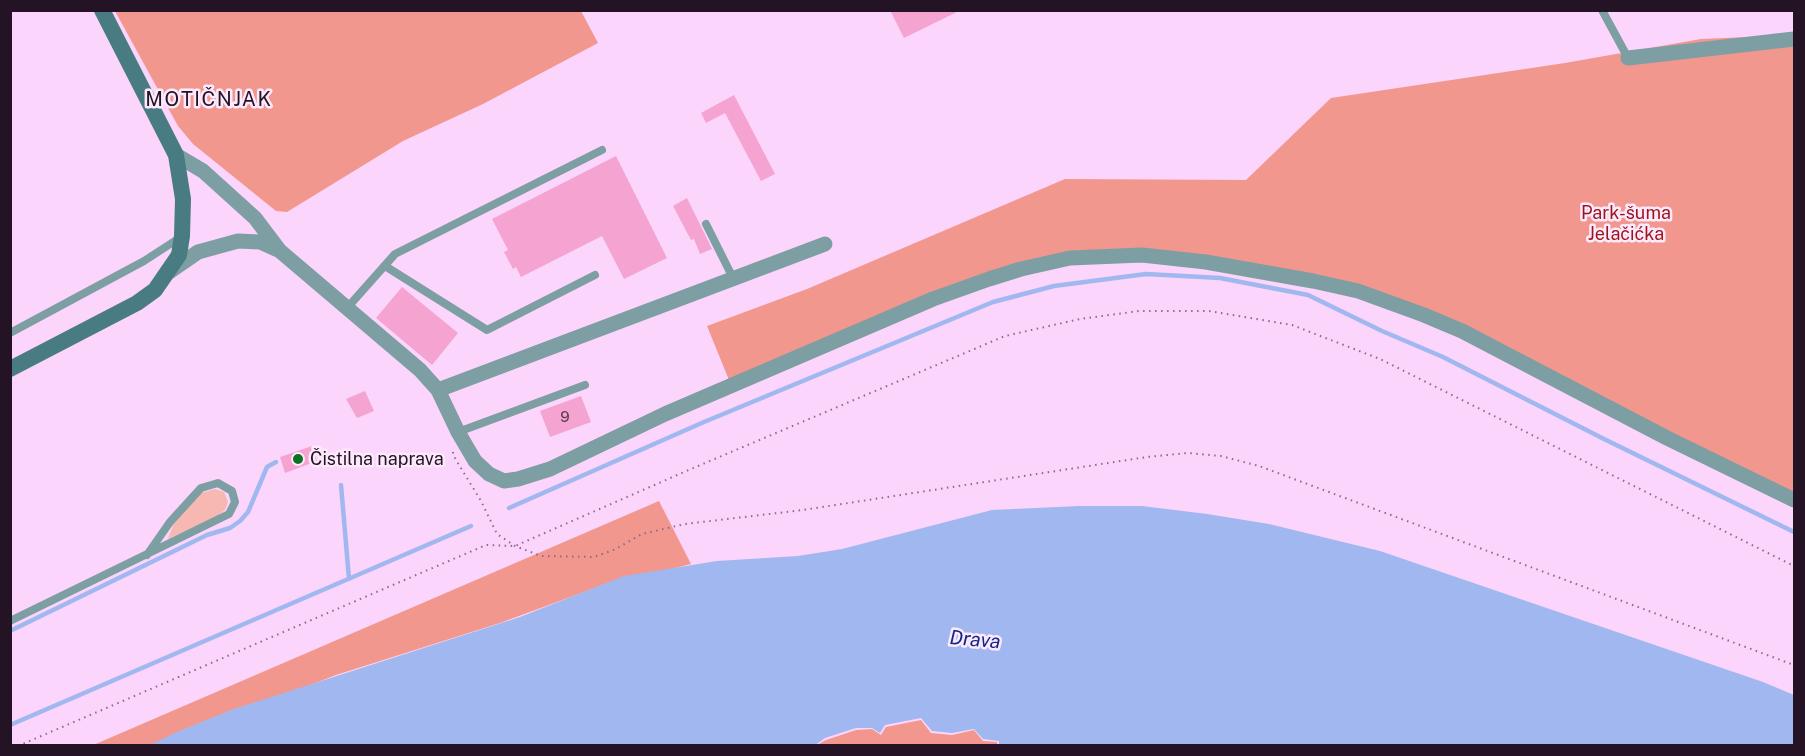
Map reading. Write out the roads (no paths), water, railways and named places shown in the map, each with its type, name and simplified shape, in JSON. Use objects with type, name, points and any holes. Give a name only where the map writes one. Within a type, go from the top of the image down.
[{"type":"main road","points":[[10,369],[137,303],[155,290],[179,255],[183,199],[176,155],[102,10]]},
{"type":"street","points":[[1628,58],[1794,39]]},
{"type":"street","points":[[176,155],[203,171],[255,218],[280,250],[394,346],[438,390],[475,461],[489,474],[504,481],[550,469],[665,414],[966,287],[1021,269],[1070,258],[1142,255],[1206,262],[1313,281],[1358,291],[1413,311],[1462,331],[1667,438],[1794,500]]},
{"type":"street","points":[[169,272],[198,252],[238,241],[260,242],[280,250]]},
{"type":"street","points":[[438,390],[825,244]]},
{"type":"lane","points":[[1602,10],[1628,58]]},
{"type":"lane","points":[[347,308],[395,254],[602,150]]},
{"type":"lane","points":[[706,224],[734,280]]},
{"type":"lane","points":[[10,333],[144,261],[182,236]]},
{"type":"lane","points":[[385,266],[487,330],[595,275]]},
{"type":"lane","points":[[458,432],[585,385]]},
{"type":"lane","points":[[10,621],[147,555],[229,514],[235,502],[232,491],[218,483],[201,488],[170,522],[147,555]]},
{"type":"water","name":"Drava","points":[[1142,506],[1207,514],[1269,524],[1380,551],[1763,682],[1794,695],[1794,745],[999,746],[999,741],[983,739],[974,729],[952,733],[932,731],[921,718],[885,725],[880,733],[872,728],[856,728],[825,738],[814,746],[150,745],[231,710],[520,617],[624,576],[717,561],[798,556],[842,549],[992,510]]},
{"type":"waterway","points":[[509,508],[704,422],[993,302],[1054,286],[1146,274],[1220,278],[1308,295],[1382,331],[1443,357],[1794,532]]},
{"type":"waterway","points":[[10,631],[207,535],[230,528],[248,512],[267,467],[276,462]]},
{"type":"waterway","points":[[341,485],[349,579]]},
{"type":"waterway","points":[[10,725],[471,526]]},
{"type":"place","name":"Čistilna naprava","points":[[298,459]]},
{"type":"district","name":"MOTIČNJAK","points":[[209,100]]},
{"type":"park label","name":"Park-šuma Jelačićka","points":[[1626,223]]}]
